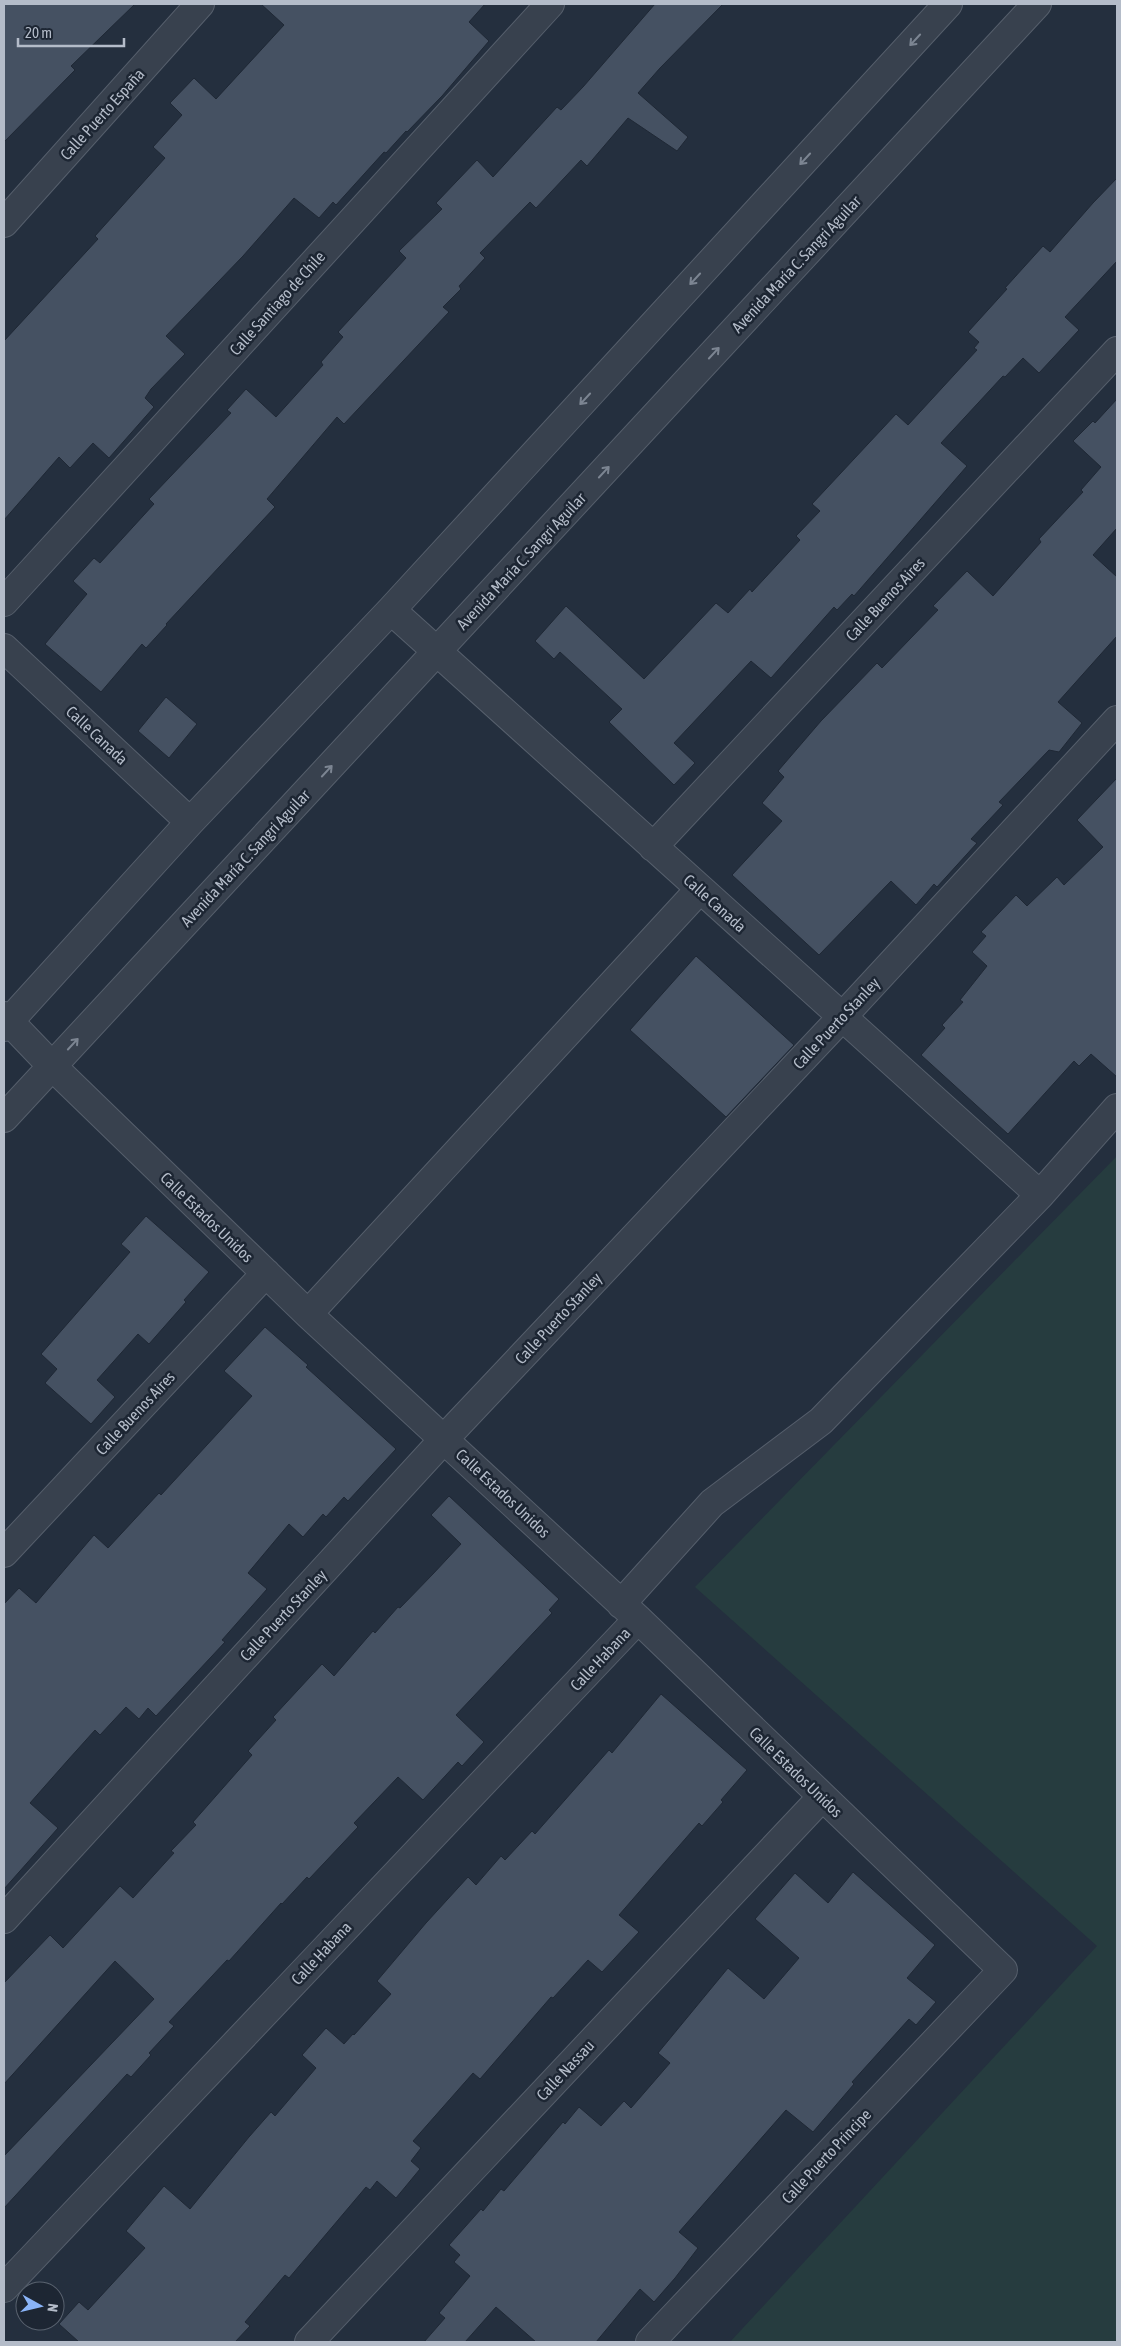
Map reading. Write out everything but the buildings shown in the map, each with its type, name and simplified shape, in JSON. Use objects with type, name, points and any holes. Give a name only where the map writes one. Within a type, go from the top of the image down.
[{"type":"street","name":"Calle Puerto España","points":[[4,223],[200,4]]},
{"type":"street","name":"Calle Santiago de Chile","points":[[4,602],[550,4]]},
{"type":"street","points":[[6,1021],[190,822],[391,610],[948,4]]},
{"type":"street","name":"Avenida María C. Sangri Aguilar","points":[[4,1118],[1037,4]]},
{"type":"street","name":"Calle Buenos Aires","points":[[653,847],[1117,351]]},
{"type":"street","name":"Calle Canada","points":[[391,610],[1040,1195]]},
{"type":"street","name":"Calle Canada","points":[[4,648],[190,822]]},
{"type":"street","name":"Calle Puerto Stanley","points":[[4,1919],[444,1438],[843,1016],[1117,720]]},
{"type":"street","points":[[308,1314],[700,890]]},
{"type":"street","name":"Calle Estados Unidos","points":[[6,1021],[308,1314],[444,1438],[629,1612],[1003,1970]]},
{"type":"street","points":[[1040,1195],[1117,1108]]},
{"type":"street","name":"Calle Habana","points":[[4,2288],[629,1612],[712,1503],[821,1421],[1040,1195]]},
{"type":"street","name":"Calle Buenos Aires","points":[[4,1553],[266,1273]]},
{"type":"street","name":"Calle Nassau","points":[[309,2342],[822,1798]]},
{"type":"street","name":"Calle Puerto Principe","points":[[650,2342],[1003,1970]]},
{"type":"green space","points":[[1117,1156],[1117,2342],[730,2342],[1097,1946],[695,1587]]}]
